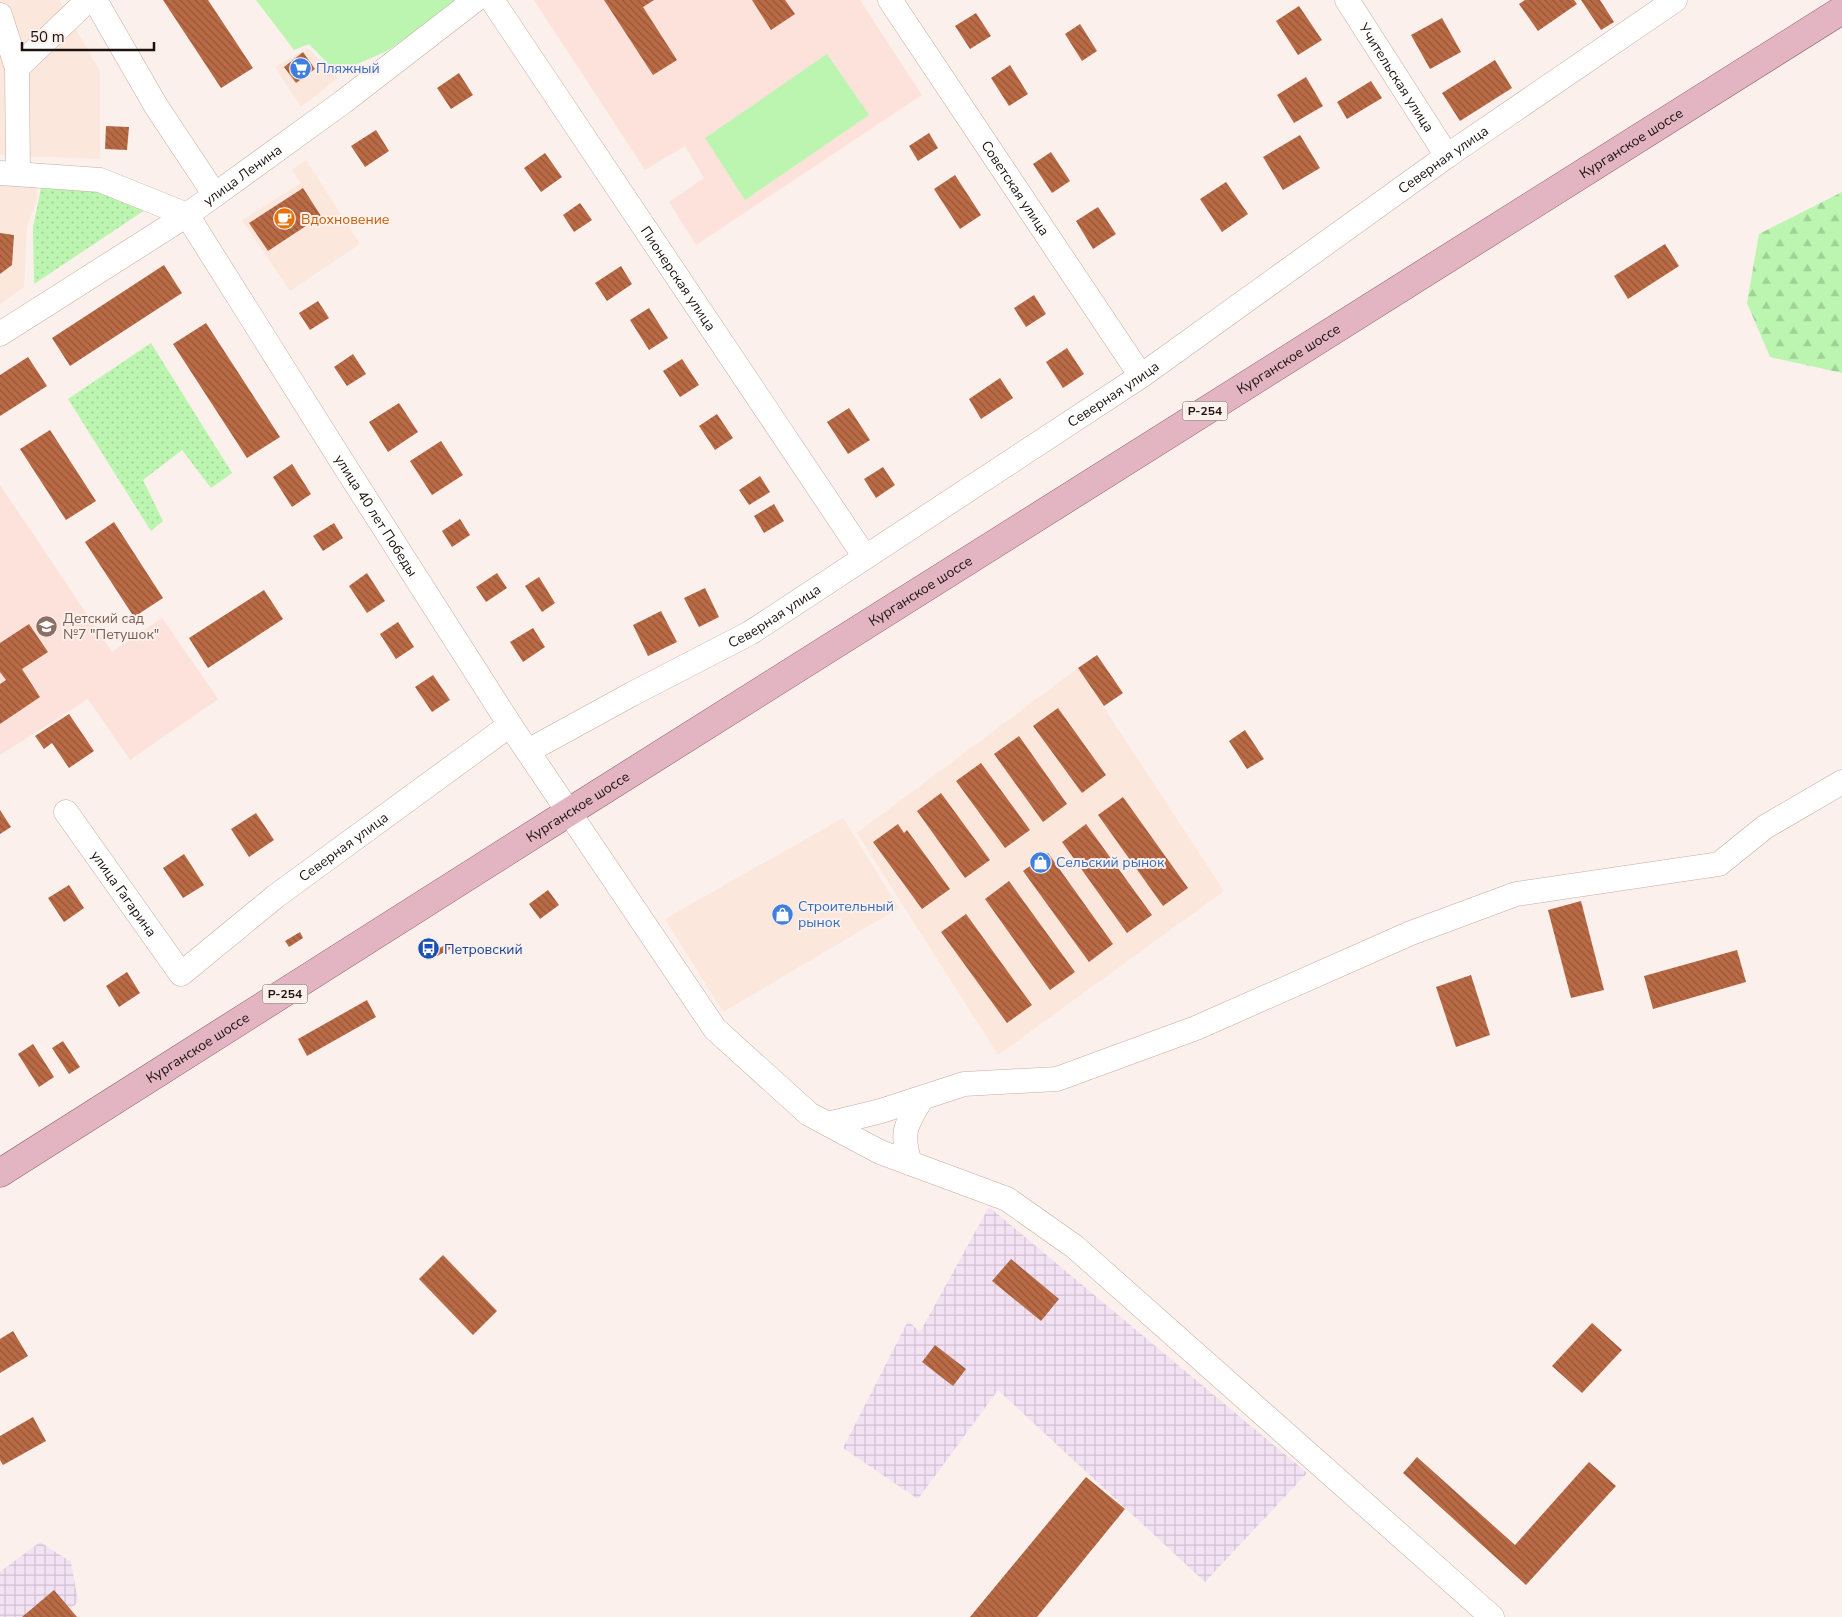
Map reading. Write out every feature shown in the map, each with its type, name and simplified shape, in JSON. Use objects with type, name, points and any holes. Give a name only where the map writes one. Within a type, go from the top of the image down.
[{"type":"main road","name":"Курганское шоссе","points":[[0,1173],[1842,10]]},
{"type":"street","points":[[17,68],[88,0]]},
{"type":"street","points":[[95,0],[156,106],[215,195]]},
{"type":"street","name":"улица Ленина","points":[[0,334],[187,215],[343,102],[475,0]]},
{"type":"street","name":"Пионерская улица","points":[[492,0],[865,557]]},
{"type":"street","name":"Советская улица","points":[[890,0],[1141,376]]},
{"type":"street","name":"Учительская улица","points":[[1347,0],[1447,156]]},
{"type":"street","name":"Северная улица","points":[[528,751],[632,694],[750,633],[1141,376],[1447,156],[1675,0]]},
{"type":"street","points":[[0,15],[17,68],[9,173],[100,180],[187,215]]},
{"type":"street","name":"улица 40 лет Победы","points":[[187,215],[339,458],[510,725],[715,1030],[809,1114],[880,1152],[1006,1199],[1075,1247],[1492,1617]]},
{"type":"street","name":"Северная улица","points":[[182,974],[276,896],[510,725]]},
{"type":"street","points":[[828,1124],[881,1111],[964,1084],[1057,1079],[1196,1028],[1411,933],[1516,894],[1719,864],[1765,827],[1842,782]]},
{"type":"street","name":"улица Гагарина","points":[[66,812],[182,974]]},
{"type":"street","points":[[910,1163],[904,1144],[907,1124],[922,1098]]},
{"type":"shaded area","points":[[0,0],[59,0],[100,71],[100,159],[0,155]]},
{"type":"shaded area","points":[[534,0],[860,0],[922,95],[696,245],[669,202],[704,178],[685,146],[645,170]]},
{"type":"shaded area","points":[[308,48],[338,78],[301,107],[275,67]]},
{"type":"shaded area","points":[[306,160],[360,244],[290,291],[242,220],[301,183],[292,170]]},
{"type":"shaded area","points":[[37,179],[37,199],[27,227],[24,287],[0,304],[0,180]]},
{"type":"shaded area","name":"Детский сад №7 \"Петушок\"","points":[[0,485],[112,652],[162,618],[218,699],[130,760],[88,699],[0,755]]},
{"type":"shaded area","name":"Сельский рынок","points":[[1078,668],[1224,891],[998,1055],[857,833]]},
{"type":"shaded area","name":"Строительный рынок","points":[[843,818],[899,908],[723,1012],[665,919]]},
{"type":"shaded area","points":[[989,1207],[1307,1473],[1205,1582],[998,1390],[918,1499],[843,1448],[908,1321],[920,1332]]},
{"type":"shaded area","points":[[40,1542],[71,1562],[78,1602],[62,1617],[0,1617],[0,1572]]},
{"type":"green space","points":[[256,0],[460,0],[387,51],[337,73],[309,44],[294,50]]},
{"type":"green space","points":[[827,54],[869,115],[745,200],[705,138]]},
{"type":"green space","points":[[42,183],[96,186],[145,210],[34,284],[33,228]]},
{"type":"green space","points":[[1842,192],[1842,373],[1770,357],[1747,303],[1759,234]]},
{"type":"green space","points":[[151,343],[232,473],[211,488],[182,450],[143,480],[163,521],[151,531],[68,399]]},
{"type":"building","points":[[163,0],[208,0],[253,68],[221,88]]},
{"type":"building","points":[[604,0],[654,0],[643,7],[677,60],[653,75]]},
{"type":"building","points":[[752,0],[785,0],[795,14],[771,30]]},
{"type":"building","points":[[1525,0],[1574,0],[1577,4],[1538,31],[1519,4]]},
{"type":"building","points":[[1581,0],[1600,0],[1614,22],[1601,30]]},
{"type":"building","points":[[1299,6],[1322,40],[1298,55],[1276,21]]},
{"type":"building","points":[[976,13],[991,36],[970,49],[955,26]]},
{"type":"building","points":[[1442,18],[1461,52],[1430,69],[1411,35]]},
{"type":"building","points":[[1080,24],[1097,51],[1082,61],[1065,34]]},
{"type":"building","name":"Пляжный","points":[[303,52],[315,69],[296,83],[284,67]]},
{"type":"building","points":[[1495,60],[1512,88],[1460,121],[1442,93]]},
{"type":"building","points":[[1010,65],[1028,94],[1009,106],[991,78]]},
{"type":"building","points":[[459,73],[473,95],[451,109],[437,88]]},
{"type":"building","points":[[1306,77],[1323,106],[1294,123],[1277,95]]},
{"type":"building","points":[[1371,81],[1382,98],[1347,119],[1337,102]]},
{"type":"building","points":[[106,126],[129,127],[127,150],[105,149]]},
{"type":"building","points":[[376,130],[389,151],[365,167],[351,146]]},
{"type":"building","points":[[929,133],[938,148],[918,161],[909,146]]},
{"type":"building","points":[[1300,135],[1320,168],[1283,190],[1263,157]]},
{"type":"building","points":[[1051,152],[1070,181],[1052,193],[1033,164]]},
{"type":"building","points":[[545,153],[562,177],[541,192],[524,168]]},
{"type":"building","points":[[955,175],[981,215],[960,229],[934,189]]},
{"type":"building","points":[[1226,182],[1248,214],[1222,232],[1200,199]]},
{"type":"building","name":"Вдохновение","points":[[303,188],[321,216],[268,251],[249,223]]},
{"type":"building","points":[[580,203],[592,220],[574,232],[563,215]]},
{"type":"building","points":[[1098,207],[1116,234],[1093,249],[1076,221]]},
{"type":"building","points":[[0,233],[14,235],[12,265],[0,274]]},
{"type":"building","points":[[1665,244],[1679,266],[1628,299],[1614,276]]},
{"type":"building","points":[[164,265],[182,293],[70,366],[52,338]]},
{"type":"building","points":[[621,266],[632,284],[607,301],[595,283]]},
{"type":"building","points":[[1034,295],[1046,314],[1026,327],[1014,308]]},
{"type":"building","points":[[318,301],[329,318],[310,330],[299,313]]},
{"type":"building","points":[[649,308],[668,338],[649,350],[630,320]]},
{"type":"building","points":[[206,323],[280,437],[247,458],[173,344]]},
{"type":"building","points":[[1067,348],[1084,374],[1063,388],[1046,362]]},
{"type":"building","points":[[353,354],[366,374],[347,386],[334,367]]},
{"type":"building","points":[[28,357],[47,386],[0,416],[0,375]]},
{"type":"building","points":[[682,359],[699,385],[680,397],[663,371]]},
{"type":"building","points":[[1000,378],[1013,398],[981,419],[969,399]]},
{"type":"building","points":[[399,403],[418,432],[388,452],[369,422]]},
{"type":"building","points":[[849,408],[870,440],[848,454],[827,422]]},
{"type":"building","points":[[717,414],[733,438],[715,450],[699,426]]},
{"type":"building","points":[[50,430],[96,501],[66,520],[20,449]]},
{"type":"building","points":[[441,441],[463,475],[432,495],[410,461]]},
{"type":"building","points":[[292,464],[311,494],[292,507],[273,477]]},
{"type":"building","points":[[883,467],[895,485],[876,498],[864,479]]},
{"type":"building","points":[[760,476],[770,492],[749,505],[739,490]]},
{"type":"building","points":[[774,504],[784,521],[764,533],[754,516]]},
{"type":"building","points":[[460,519],[470,535],[452,547],[442,531]]},
{"type":"building","points":[[114,522],[163,598],[134,617],[85,542]]},
{"type":"building","points":[[334,523],[343,538],[323,551],[313,536]]},
{"type":"building","points":[[367,573],[385,601],[367,613],[349,586]]},
{"type":"building","points":[[497,573],[507,588],[486,602],[476,587]]},
{"type":"building","points":[[539,577],[555,603],[542,612],[525,586]]},
{"type":"building","points":[[705,588],[719,617],[699,627],[684,598]]},
{"type":"building","points":[[264,590],[283,619],[208,668],[189,638]]},
{"type":"building","points":[[661,611],[677,642],[648,656],[633,625]]},
{"type":"building","points":[[398,622],[414,647],[396,659],[380,634]]},
{"type":"building","points":[[29,624],[48,652],[22,669],[40,697],[0,724],[0,684],[6,680],[0,672],[0,643]]},
{"type":"building","points":[[533,628],[545,647],[523,662],[510,642]]},
{"type":"building","points":[[1097,655],[1123,693],[1104,706],[1078,668]]},
{"type":"building","points":[[433,675],[450,700],[432,712],[415,687]]},
{"type":"building","points":[[1058,708],[1106,775],[1082,793],[1033,726]]},
{"type":"building","points":[[69,714],[94,751],[69,768],[52,743],[44,749],[35,736]]},
{"type":"building","points":[[1245,730],[1264,759],[1247,769],[1229,741]]},
{"type":"building","points":[[1019,736],[1067,804],[1043,822],[994,754]]},
{"type":"building","points":[[981,763],[1030,830],[1005,848],[956,781]]},
{"type":"building","points":[[941,793],[990,860],[965,878],[917,811]]},
{"type":"building","points":[[1123,797],[1188,888],[1163,906],[1098,815]]},
{"type":"building","points":[[0,810],[11,827],[0,834]]},
{"type":"building","points":[[256,813],[274,840],[249,857],[231,829]]},
{"type":"building","points":[[898,824],[904,833],[907,830],[950,889],[922,909],[873,842]]},
{"type":"building","points":[[1086,824],[1152,915],[1127,933],[1062,842]]},
{"type":"building","points":[[1048,853],[1113,944],[1089,962],[1023,871]]},
{"type":"building","points":[[184,854],[204,885],[183,898],[163,868]]},
{"type":"building","points":[[1009,881],[1075,972],[1050,990],[985,899]]},
{"type":"building","points":[[69,885],[84,908],[64,922],[48,898]]},
{"type":"building","points":[[548,890],[559,905],[540,919],[529,904]]},
{"type":"building","points":[[1581,901],[1604,990],[1571,998],[1548,910]]},
{"type":"building","points":[[966,914],[1032,1005],[1007,1023],[941,932]]},
{"type":"building","points":[[300,932],[303,938],[289,947],[285,941]]},
{"type":"building","points":[[449,943],[452,948],[437,956],[434,951]]},
{"type":"building","points":[[1737,950],[1746,982],[1653,1009],[1644,976]]},
{"type":"building","points":[[127,972],[140,993],[119,1007],[106,986]]},
{"type":"building","points":[[1471,975],[1490,1035],[1456,1047],[1436,987]]},
{"type":"building","points":[[367,1000],[376,1017],[307,1056],[298,1039]]},
{"type":"building","points":[[63,1041],[80,1067],[69,1074],[52,1048]]},
{"type":"building","points":[[33,1044],[54,1077],[39,1087],[18,1054]]},
{"type":"building","points":[[443,1255],[497,1311],[473,1335],[419,1279]]},
{"type":"building","points":[[1011,1259],[1059,1299],[1041,1321],[992,1281]]},
{"type":"building","points":[[1592,1323],[1622,1350],[1582,1393],[1552,1366]]},
{"type":"building","points":[[13,1331],[28,1356],[0,1373],[0,1339]]},
{"type":"building","points":[[935,1345],[966,1369],[953,1386],[922,1362]]},
{"type":"building","points":[[33,1417],[46,1441],[3,1465],[0,1460],[0,1436]]},
{"type":"building","points":[[1417,1457],[1515,1545],[1589,1462],[1616,1486],[1526,1585],[1403,1473]]},
{"type":"building","points":[[1086,1477],[1125,1509],[1037,1617],[970,1617]]},
{"type":"building","points":[[54,1590],[77,1617],[22,1617]]},
{"type":"place","name":"Пляжный","points":[[300,68]]},
{"type":"place","name":"Вдохновение","points":[[285,219]]},
{"type":"place","name":"Детский сад №7 \"Петушок\"","points":[[47,626]]},
{"type":"place","name":"Сельский рынок","points":[[1040,862]]},
{"type":"place","name":"Строительный рынок","points":[[782,914]]},
{"type":"place","name":"Петровский","points":[[428,949]]}]
